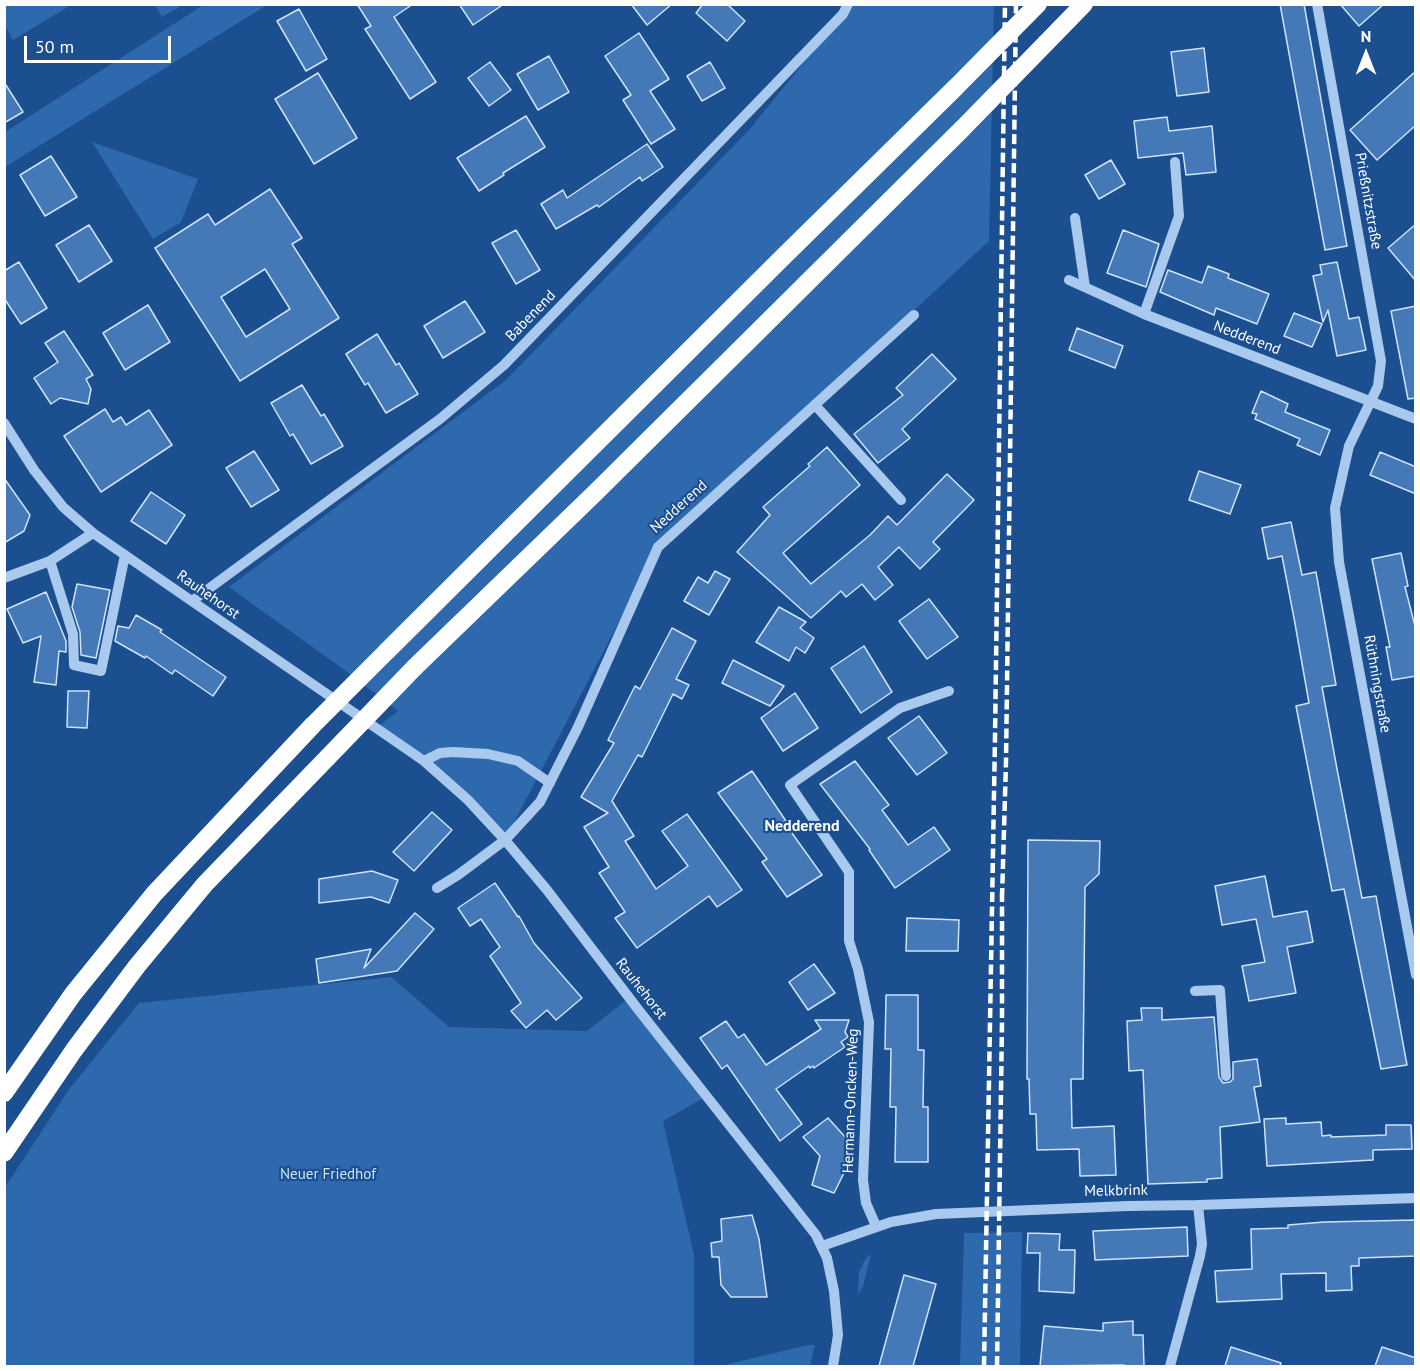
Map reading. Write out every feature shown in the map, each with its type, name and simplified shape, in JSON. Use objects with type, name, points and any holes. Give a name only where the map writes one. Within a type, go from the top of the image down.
[{"type":"highway","points":[[4,1093],[73,994],[154,894],[312,726],[1038,4]]},
{"type":"highway","points":[[4,1153],[74,1050],[137,966],[205,884],[415,667],[595,493],[962,129],[1084,4]]},
{"type":"street","name":"Babenend","points":[[192,601],[440,419],[504,365],[843,14],[848,4]]},
{"type":"street","name":"Prießnitzstraße","points":[[1317,4],[1381,361],[1378,387],[1370,402]]},
{"type":"street","points":[[1144,314],[1179,216],[1175,162]]},
{"type":"street","points":[[1075,218],[1085,287]]},
{"type":"street","name":"Nedderend","points":[[1069,280],[1144,314],[1416,419]]},
{"type":"street","name":"Nedderend","points":[[437,888],[506,840],[540,802],[578,727],[658,547],[914,315]]},
{"type":"street","name":"Rüthningstraße","points":[[1370,402],[1349,446],[1335,508],[1339,562],[1416,975]]},
{"type":"street","points":[[815,405],[901,500]]},
{"type":"street","name":"Rauhehorst","points":[[6,428],[34,470],[63,507],[93,533],[424,761],[468,800],[506,840],[809,1224],[822,1246],[830,1271],[838,1335],[833,1366]]},
{"type":"street","points":[[4,578],[50,561],[93,533]]},
{"type":"street","points":[[50,561],[73,634],[74,665],[101,671],[124,555]]},
{"type":"street","name":"Hermann-Oncken-Weg","points":[[876,1226],[866,1203],[862,1180],[869,1022],[858,969],[849,941],[849,872],[790,785],[900,708],[949,691]]},
{"type":"street","points":[[424,761],[440,753],[488,754],[518,761],[550,783]]},
{"type":"street","points":[[1195,991],[1220,990],[1226,1076]]},
{"type":"street","name":"Melkbrink","points":[[822,1246],[876,1226],[906,1218],[958,1212],[1416,1198]]},
{"type":"street","points":[[1170,1366],[1200,1256],[1202,1244],[1198,1205]]},
{"type":"green space","points":[[5,4],[71,5],[13,40],[5,26]]},
{"type":"green space","points":[[205,4],[267,5],[5,167],[5,132]]},
{"type":"green space","points":[[155,5],[183,5],[162,17]]},
{"type":"green space","points":[[848,5],[994,5],[989,241],[658,547],[505,840],[468,800],[376,728],[398,711],[229,587],[506,380],[749,130]]},
{"type":"green space","points":[[92,142],[198,179],[181,222],[153,239]]},
{"type":"green space","name":"Neuer Friedhof","points":[[391,977],[449,1027],[587,1031],[629,998],[707,1096],[663,1121],[694,1255],[694,1366],[5,1366],[5,1187],[70,1088],[139,1003]]},
{"type":"green space","points":[[1022,1232],[1020,1366],[960,1366],[964,1233]]},
{"type":"green space","points":[[871,1254],[863,1286],[858,1295],[859,1272],[866,1258]]},
{"type":"green space","points":[[815,1345],[810,1366],[720,1366]]},
{"type":"building","points":[[357,4],[413,4],[394,17],[436,82],[410,99],[365,29],[371,26]]},
{"type":"building","points":[[459,4],[504,4],[473,25]]},
{"type":"building","points":[[631,4],[672,4],[647,25]]},
{"type":"building","points":[[703,4],[727,4],[745,21],[727,41],[696,13]]},
{"type":"building","points":[[1280,4],[1304,4],[1347,246],[1325,250]]},
{"type":"building","points":[[1340,4],[1384,4],[1359,26]]},
{"type":"building","points":[[299,9],[327,59],[306,71],[277,21]]},
{"type":"building","points":[[639,33],[669,79],[650,91],[675,129],[651,144],[623,100],[631,95],[605,56]]},
{"type":"building","points":[[1204,48],[1209,92],[1177,96],[1171,52]]},
{"type":"building","points":[[549,56],[569,92],[538,110],[517,74]]},
{"type":"building","points":[[490,62],[511,90],[489,106],[468,78]]},
{"type":"building","points":[[710,62],[725,88],[702,101],[687,76]]},
{"type":"building","points":[[1416,71],[1416,125],[1377,160],[1350,130]]},
{"type":"building","points":[[318,73],[357,138],[314,164],[275,99]]},
{"type":"building","points":[[4,82],[23,112],[4,123]]},
{"type":"building","points":[[526,116],[545,147],[479,191],[457,158]]},
{"type":"building","points":[[1167,117],[1169,131],[1212,126],[1216,172],[1186,175],[1183,153],[1138,158],[1134,121]]},
{"type":"building","points":[[647,144],[663,167],[642,181],[640,177],[599,207],[597,205],[556,229],[541,204],[563,190],[567,198]]},
{"type":"building","points":[[51,156],[77,197],[45,216],[20,175]]},
{"type":"building","points":[[1111,160],[1125,184],[1099,199],[1085,175]]},
{"type":"building","points":[[270,189],[302,238],[292,244],[339,318],[240,381],[155,248],[208,214],[215,225]],"holes":[[[265,269],[290,309],[246,337],[221,297]]]},
{"type":"building","points":[[1416,224],[1416,281],[1388,248]]},
{"type":"building","points":[[89,225],[112,261],[79,282],[56,245]]},
{"type":"building","points":[[516,230],[540,270],[516,284],[492,243]]},
{"type":"building","points":[[1123,230],[1159,244],[1146,287],[1107,273]]},
{"type":"building","points":[[19,262],[47,308],[21,324],[4,298],[4,271]]},
{"type":"building","points":[[1337,262],[1349,319],[1359,317],[1366,350],[1337,356],[1328,310],[1323,322],[1313,276],[1322,274],[1320,265]]},
{"type":"building","points":[[1208,266],[1229,274],[1228,278],[1269,294],[1257,324],[1216,308],[1214,315],[1160,292],[1168,270],[1202,283]]},
{"type":"building","points":[[465,301],[485,332],[443,358],[424,326]]},
{"type":"building","points":[[148,305],[170,342],[125,370],[103,333]]},
{"type":"building","points":[[1416,306],[1416,398],[1408,399],[1391,311]]},
{"type":"building","points":[[1294,313],[1322,324],[1312,347],[1284,336]]},
{"type":"building","points":[[1077,328],[1123,346],[1115,368],[1069,350]]},
{"type":"building","points":[[64,331],[93,375],[86,379],[91,389],[88,404],[60,398],[51,404],[34,378],[58,362],[45,343]]},
{"type":"building","points":[[377,334],[396,365],[399,363],[418,394],[386,413],[368,383],[365,385],[346,354]]},
{"type":"building","points":[[932,354],[956,379],[902,429],[910,438],[878,463],[854,434],[903,395],[896,388]]},
{"type":"building","points":[[302,385],[321,416],[324,414],[343,446],[311,464],[293,434],[290,436],[271,403]]},
{"type":"building","points":[[1261,391],[1288,404],[1285,412],[1330,430],[1320,455],[1297,445],[1300,439],[1255,419],[1257,414],[1252,413]]},
{"type":"building","points":[[105,409],[113,422],[121,417],[126,425],[149,410],[172,445],[101,492],[64,436]]},
{"type":"building","points":[[827,447],[860,485],[783,553],[811,584],[870,535],[888,516],[897,525],[947,474],[974,500],[933,542],[940,549],[920,569],[899,547],[878,567],[893,585],[875,600],[862,584],[846,597],[841,591],[811,618],[737,552],[770,515],[763,507],[810,466],[808,464]]},
{"type":"building","points":[[254,451],[279,490],[251,507],[226,468]]},
{"type":"building","points":[[1380,452],[1416,467],[1416,494],[1370,475]]},
{"type":"building","points":[[1199,471],[1241,485],[1230,514],[1189,500]]},
{"type":"building","points":[[4,478],[30,515],[24,531],[4,543]]},
{"type":"building","points":[[151,492],[185,515],[166,544],[131,521]]},
{"type":"building","points":[[1291,522],[1302,575],[1316,572],[1336,685],[1322,687],[1337,769],[1362,898],[1376,896],[1407,1065],[1381,1069],[1344,889],[1332,891],[1296,706],[1309,703],[1294,618],[1282,556],[1268,559],[1262,528]]},
{"type":"building","points":[[1401,553],[1408,586],[1405,587],[1416,630],[1416,676],[1392,680],[1386,647],[1390,647],[1372,559]]},
{"type":"building","points":[[715,571],[730,579],[709,615],[684,601],[698,577],[708,583]]},
{"type":"building","points":[[77,584],[110,590],[96,658],[81,655],[80,632],[72,607]]},
{"type":"building","points":[[46,592],[66,641],[66,652],[59,651],[56,685],[34,682],[41,636],[23,643],[7,609]]},
{"type":"building","points":[[929,599],[958,637],[927,659],[899,621]]},
{"type":"building","points":[[779,607],[806,622],[800,628],[814,638],[805,653],[796,647],[789,661],[756,642]]},
{"type":"building","points":[[136,615],[162,630],[160,632],[226,677],[213,696],[175,670],[172,674],[146,656],[145,658],[115,641],[118,626],[129,628]]},
{"type":"building","points":[[672,628],[696,641],[676,679],[689,685],[682,699],[673,694],[642,757],[638,755],[612,801],[634,836],[625,841],[656,889],[688,866],[662,831],[687,814],[742,890],[717,907],[709,896],[637,948],[615,918],[625,912],[599,873],[609,867],[584,827],[608,813],[581,797],[614,743],[608,740],[635,686],[640,689]]},
{"type":"building","points":[[864,646],[892,692],[861,713],[831,668]]},
{"type":"building","points":[[733,660],[784,686],[770,706],[722,683]]},
{"type":"building","points":[[68,691],[89,691],[87,728],[67,727]]},
{"type":"building","points":[[795,693],[818,728],[783,751],[761,718]]},
{"type":"building","points":[[919,716],[947,753],[917,775],[888,738]]},
{"type":"building","points":[[855,761],[889,805],[882,810],[908,845],[934,827],[950,850],[895,888],[870,849],[820,784]]},
{"type":"building","points":[[752,771],[786,821],[784,822],[822,875],[787,897],[762,862],[767,859],[718,793]]},
{"type":"building","points":[[432,812],[452,830],[414,871],[393,852]]},
{"type":"building","points":[[1028,840],[1100,841],[1099,874],[1085,887],[1083,1079],[1071,1079],[1072,1128],[1114,1126],[1116,1175],[1080,1176],[1079,1149],[1037,1150],[1036,1114],[1030,1114],[1029,1079],[1027,1079]]},
{"type":"building","points":[[372,871],[398,880],[389,903],[371,897],[319,903],[319,879]]},
{"type":"building","points":[[1265,876],[1273,917],[1307,911],[1313,942],[1287,947],[1296,993],[1249,1001],[1242,966],[1265,962],[1256,919],[1222,925],[1215,886]]},
{"type":"building","points":[[495,883],[519,916],[534,943],[582,998],[556,1020],[547,1010],[526,1028],[511,1011],[521,1003],[490,956],[500,947],[481,919],[470,926],[458,908]]},
{"type":"building","points":[[415,913],[434,929],[397,971],[319,983],[316,959],[371,949],[364,968]]},
{"type":"building","points":[[907,918],[959,920],[958,951],[906,951]]},
{"type":"building","points":[[814,964],[835,993],[808,1010],[789,982]]},
{"type":"building","points":[[886,995],[918,995],[918,1050],[924,1050],[923,1107],[928,1107],[928,1162],[895,1162],[896,1107],[890,1107],[891,1049],[885,1049]]},
{"type":"building","points":[[1141,1008],[1162,1008],[1162,1020],[1214,1017],[1219,1077],[1223,1083],[1233,1079],[1233,1062],[1257,1059],[1261,1086],[1254,1087],[1260,1122],[1220,1127],[1222,1178],[1207,1179],[1207,1182],[1148,1184],[1143,1070],[1129,1071],[1127,1021],[1142,1020]]},
{"type":"building","points":[[815,1020],[849,1020],[845,1032],[848,1037],[841,1042],[845,1047],[814,1068],[809,1066],[776,1089],[802,1124],[780,1141],[727,1065],[722,1069],[700,1038],[726,1021],[738,1038],[744,1034],[766,1065],[821,1029]]},
{"type":"building","points":[[828,1118],[847,1139],[844,1164],[847,1167],[834,1193],[812,1185],[820,1156],[803,1137]]},
{"type":"building","points":[[1286,1118],[1286,1124],[1321,1122],[1322,1136],[1331,1135],[1331,1137],[1386,1135],[1386,1125],[1411,1125],[1412,1149],[1373,1150],[1373,1160],[1267,1166],[1264,1119]]},
{"type":"building","points":[[752,1215],[759,1239],[767,1297],[731,1297],[721,1285],[719,1257],[712,1257],[711,1243],[722,1241],[721,1219]]},
{"type":"building","points":[[1416,1220],[1416,1256],[1359,1258],[1359,1266],[1351,1266],[1352,1290],[1326,1291],[1326,1273],[1281,1274],[1282,1299],[1217,1302],[1215,1271],[1252,1269],[1251,1229],[1288,1228],[1288,1225],[1324,1222]]},
{"type":"building","points":[[1187,1227],[1188,1256],[1095,1260],[1093,1231]]},
{"type":"building","points":[[1028,1233],[1060,1234],[1059,1250],[1075,1250],[1074,1293],[1039,1291],[1040,1253],[1027,1253]]},
{"type":"building","points":[[904,1275],[936,1284],[913,1366],[879,1366]]},
{"type":"building","points":[[1133,1321],[1133,1335],[1143,1335],[1144,1366],[1040,1366],[1044,1326],[1103,1331],[1103,1323]]},
{"type":"building","points":[[1231,1347],[1281,1363],[1280,1366],[1225,1366]]},
{"type":"building","points":[[1382,1347],[1416,1358],[1416,1366],[1375,1366]]},
{"type":"railway","points":[[984,1366],[1005,4]]},
{"type":"railway","points":[[1002,898],[1006,762],[1016,4]]},
{"type":"railway","points":[[997,1366],[1002,890]]},
{"type":"district","name":"Nedderend","points":[[802,826]]}]
